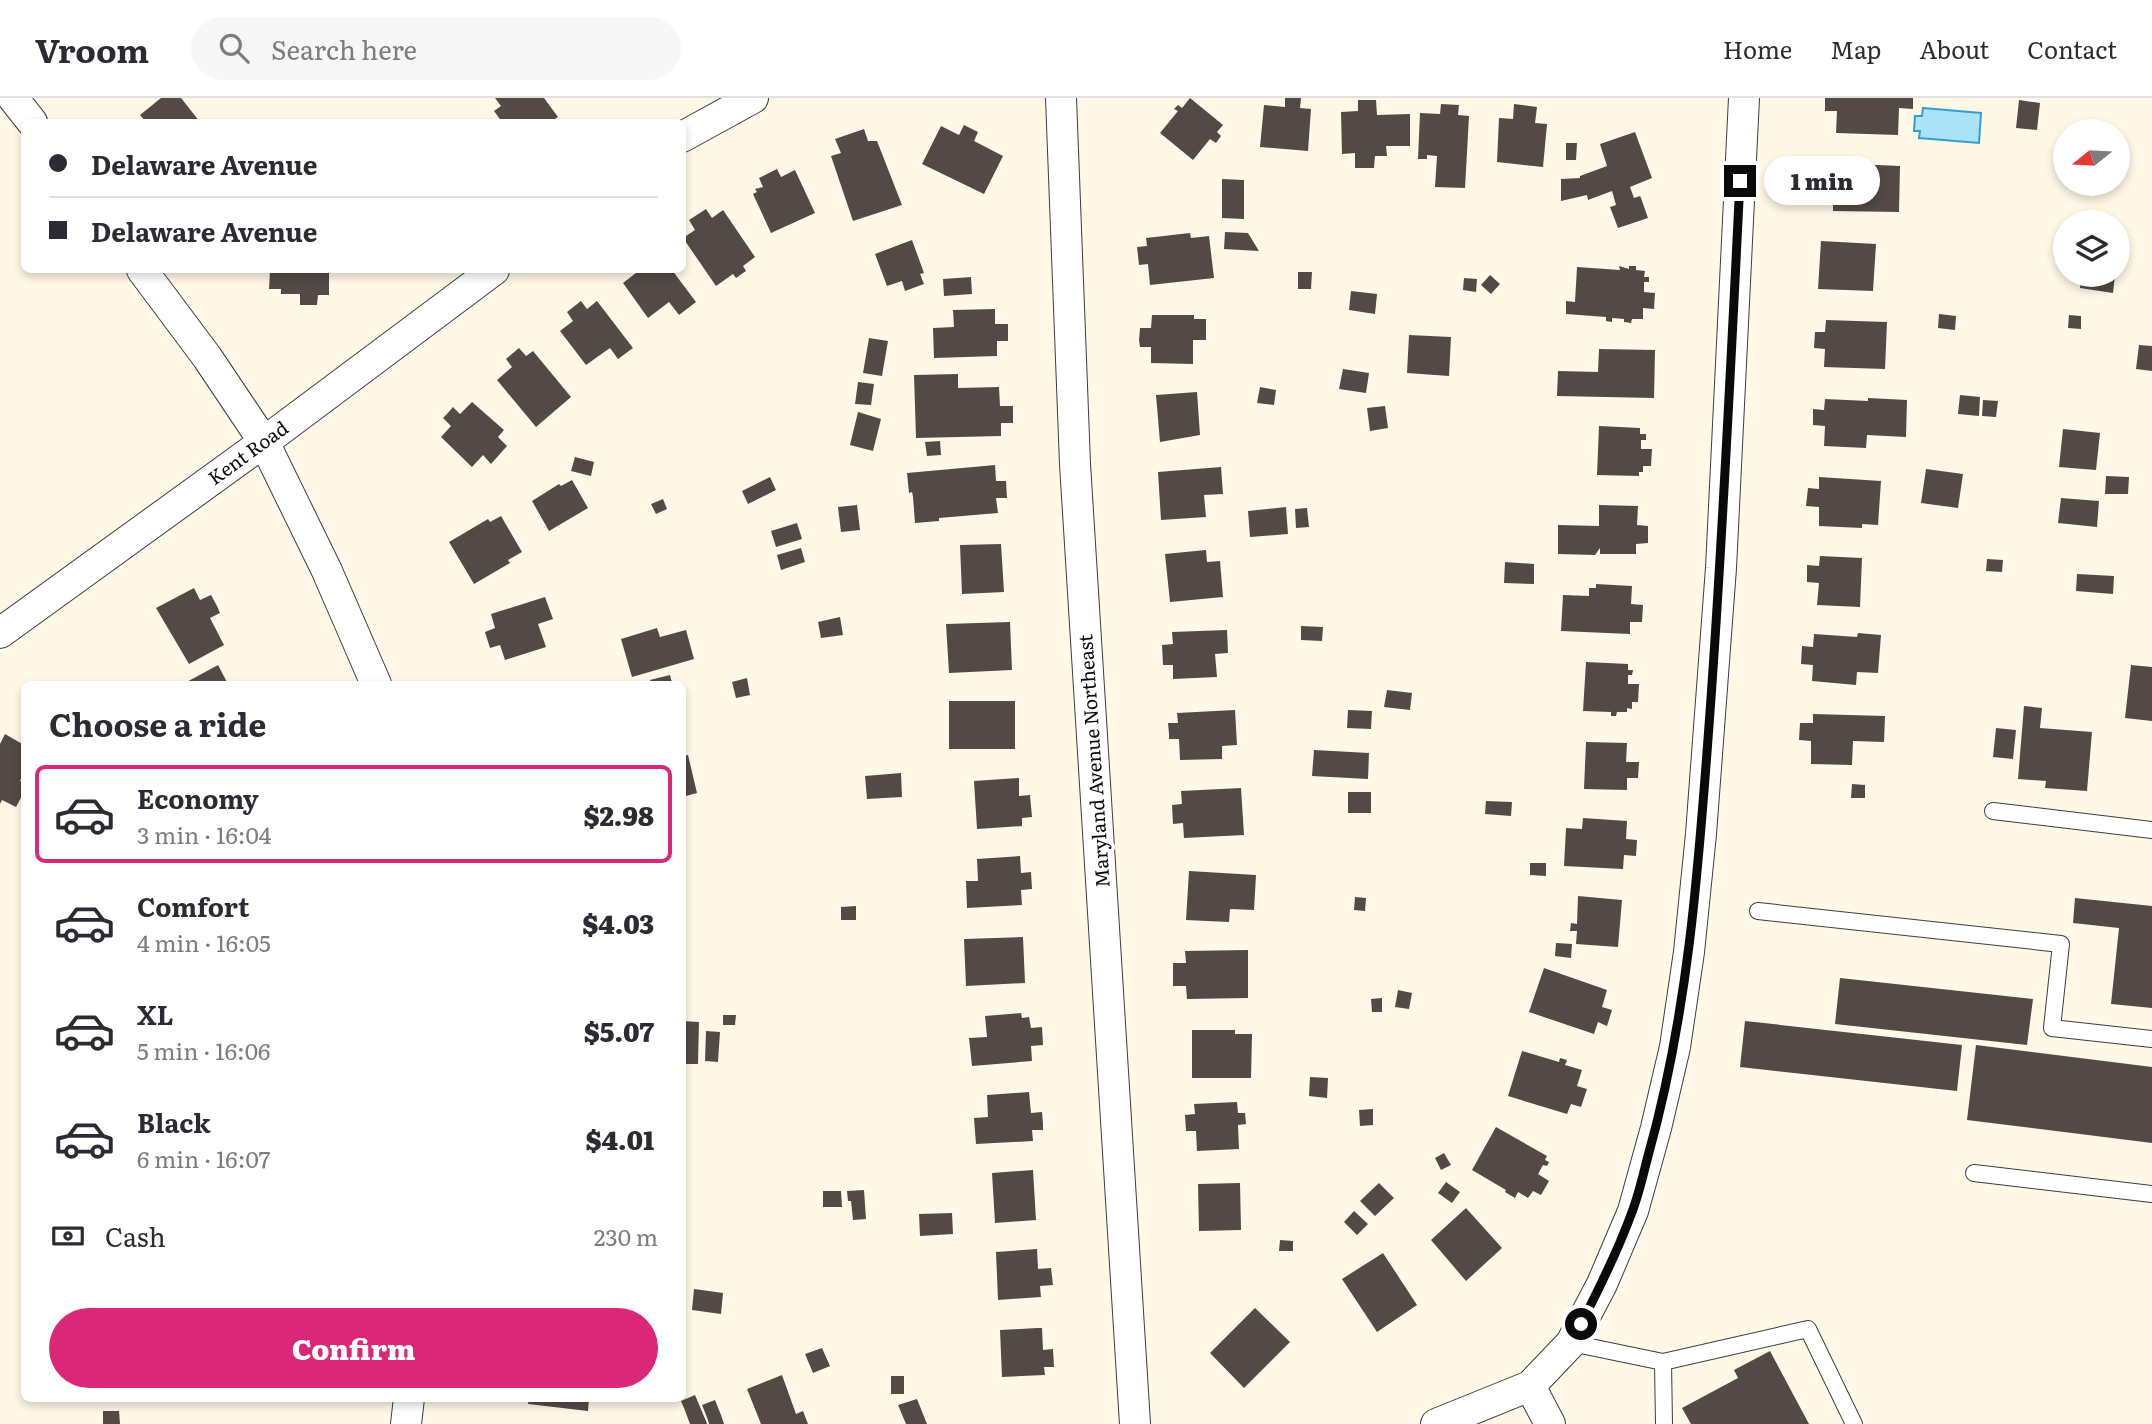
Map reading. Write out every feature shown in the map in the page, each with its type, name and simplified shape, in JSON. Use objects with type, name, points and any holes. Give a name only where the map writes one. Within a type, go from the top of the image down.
[{"type":"street","points":[[13,98],[30,119]]},
{"type":"street","points":[[686,135],[753,98]]},
{"type":"street","name":"Maryland Avenue Northeast","points":[[1061,98],[1075,464],[1135,1424]]},
{"type":"street","points":[[1436,1424],[1530,1386],[1571,1343],[1602,1284],[1633,1211],[1675,1047],[1689,952],[1701,834],[1721,568],[1744,98]]},
{"type":"street","points":[[144,273],[207,357],[264,442],[327,571],[375,681]]},
{"type":"street","name":"Kent Road","points":[[0,633],[491,273]]},
{"type":"street","points":[[1530,1386],[1550,1424]]},
{"type":"street","points":[[406,1424],[409,1402]]},
{"type":"lane","points":[[1993,811],[2152,830]]},
{"type":"lane","points":[[1758,911],[2061,944],[2052,1028],[2152,1039]]},
{"type":"lane","points":[[1974,1173],[2152,1194]]},
{"type":"lane","points":[[1571,1343],[1662,1362],[1808,1329],[1854,1424]]},
{"type":"lane","points":[[1662,1362],[1664,1424]]},
{"type":"water","points":[[1923,108],[1981,113],[1979,143],[1919,138],[1920,131],[1914,131],[1915,116],[1922,116]]},
{"type":"building","points":[[161,98],[181,98],[198,119],[143,119],[140,115]]},
{"type":"building","points":[[495,98],[544,98],[558,117],[500,119],[494,111],[501,106]]},
{"type":"building","points":[[1190,98],[1223,125],[1217,132],[1221,136],[1216,143],[1210,139],[1193,160],[1160,133],[1178,111],[1174,109],[1178,105],[1182,108]]},
{"type":"building","points":[[1285,98],[1301,98],[1300,108],[1311,109],[1308,151],[1260,147],[1264,105],[1285,107]]},
{"type":"building","points":[[1825,98],[1913,98],[1913,109],[1899,108],[1898,135],[1836,133],[1837,111],[1825,111]]},
{"type":"building","points":[[1358,100],[1376,100],[1377,115],[1410,114],[1410,146],[1386,146],[1387,156],[1375,156],[1374,168],[1355,168],[1355,153],[1342,154],[1341,112],[1358,111]]},
{"type":"building","points":[[2019,100],[2040,103],[2037,130],[2016,128]]},
{"type":"building","points":[[1441,104],[1459,105],[1458,115],[1469,116],[1465,188],[1435,187],[1437,156],[1427,155],[1427,159],[1418,159],[1420,113],[1440,114]]},
{"type":"building","points":[[1514,104],[1537,107],[1535,123],[1547,124],[1543,167],[1497,162],[1499,118],[1513,119]]},
{"type":"building","points":[[964,125],[978,132],[974,141],[1003,156],[984,194],[922,164],[941,126],[959,135]]},
{"type":"building","points":[[864,129],[868,141],[877,141],[902,205],[853,221],[831,156],[841,153],[835,139]]},
{"type":"building","points":[[1635,132],[1652,178],[1630,187],[1634,198],[1640,196],[1648,218],[1618,228],[1610,207],[1616,205],[1612,191],[1588,200],[1587,195],[1561,201],[1561,179],[1580,178],[1607,166],[1600,144]]},
{"type":"building","points":[[1566,143],[1577,143],[1576,160],[1566,160]]},
{"type":"building","points":[[1834,163],[1900,166],[1899,212],[1833,211],[1833,191],[1823,191],[1823,174],[1834,175]]},
{"type":"building","points":[[777,169],[781,177],[795,170],[815,213],[771,233],[753,194],[757,192],[755,189],[763,187],[759,178]]},
{"type":"building","points":[[1222,179],[1244,180],[1244,219],[1222,218]]},
{"type":"building","points":[[706,209],[712,218],[723,210],[755,257],[743,266],[746,271],[736,278],[733,274],[716,286],[686,242],[686,236],[695,230],[689,220]]},
{"type":"building","points":[[1225,232],[1248,233],[1259,251],[1224,249]]},
{"type":"building","points":[[1190,233],[1191,238],[1209,236],[1214,278],[1150,285],[1148,264],[1139,265],[1137,247],[1147,246],[1146,238]]},
{"type":"building","points":[[912,240],[924,273],[920,274],[924,284],[905,291],[902,281],[887,286],[875,254]]},
{"type":"building","points":[[1821,241],[1876,244],[1873,291],[1818,289]]},
{"type":"building","points":[[1619,266],[1629,269],[1629,266],[1636,266],[1636,270],[1645,271],[1644,277],[1649,277],[1649,282],[1644,282],[1644,292],[1655,293],[1654,309],[1643,308],[1643,319],[1632,319],[1631,323],[1612,318],[1612,322],[1606,321],[1606,317],[1566,314],[1566,301],[1575,302],[1577,267],[1620,270]]},
{"type":"building","points":[[1298,272],[1312,272],[1311,289],[1298,289]]},
{"type":"building","points":[[270,273],[329,273],[329,295],[318,295],[317,305],[300,305],[300,294],[281,294],[281,289],[269,289]]},
{"type":"building","points":[[636,273],[674,273],[696,302],[679,315],[669,302],[648,318],[623,283]]},
{"type":"building","points":[[1490,275],[1500,284],[1491,294],[1481,285]]},
{"type":"building","points":[[971,277],[972,294],[944,296],[943,279]]},
{"type":"building","points":[[1464,278],[1477,279],[1476,292],[1463,290]]},
{"type":"building","points":[[2080,287],[2114,287],[2113,293]]},
{"type":"building","points":[[1351,291],[1377,294],[1375,314],[1349,310]]},
{"type":"building","points":[[581,301],[587,309],[597,301],[633,348],[618,359],[610,348],[586,365],[560,331],[573,321],[567,312]]},
{"type":"building","points":[[995,309],[995,324],[1008,324],[1008,341],[997,341],[997,356],[934,358],[933,328],[954,327],[953,310]]},
{"type":"building","points":[[1939,314],[1956,316],[1955,330],[1938,328]]},
{"type":"building","points":[[1152,315],[1194,315],[1194,319],[1206,319],[1206,340],[1193,340],[1193,364],[1151,363],[1151,347],[1140,347],[1139,340],[1140,328],[1151,328]]},
{"type":"building","points":[[2069,315],[2081,316],[2081,329],[2068,328]]},
{"type":"building","points":[[1826,320],[1887,322],[1885,369],[1824,367],[1825,349],[1814,348],[1815,332],[1825,332]]},
{"type":"building","points":[[1409,335],[1451,337],[1449,376],[1407,373]]},
{"type":"building","points":[[869,338],[888,341],[882,376],[863,373]]},
{"type":"building","points":[[2139,345],[2152,346],[2152,371],[2136,369]]},
{"type":"building","points":[[519,348],[526,356],[533,351],[571,397],[536,427],[497,380],[512,367],[506,359]]},
{"type":"building","points":[[1599,349],[1655,350],[1654,398],[1557,396],[1558,371],[1598,372]]},
{"type":"building","points":[[1343,369],[1369,373],[1366,393],[1339,389]]},
{"type":"building","points":[[958,374],[958,388],[999,387],[1000,406],[1013,406],[1013,423],[1001,423],[1001,436],[916,438],[914,375]]},
{"type":"building","points":[[858,382],[874,384],[871,405],[855,404]]},
{"type":"building","points":[[1260,387],[1276,390],[1274,405],[1257,403]]},
{"type":"building","points":[[1197,392],[1200,435],[1160,442],[1156,395]]},
{"type":"building","points":[[1960,395],[1980,397],[1979,416],[1958,414]]},
{"type":"building","points":[[1868,398],[1907,400],[1906,437],[1867,435],[1866,448],[1824,446],[1825,426],[1813,425],[1813,409],[1824,410],[1825,399],[1868,401]]},
{"type":"building","points":[[1983,400],[1998,401],[1996,417],[1982,416]]},
{"type":"building","points":[[472,402],[504,430],[498,437],[507,446],[491,464],[483,455],[472,467],[441,437],[451,426],[443,418],[453,407],[460,414]]},
{"type":"building","points":[[1385,406],[1388,428],[1370,431],[1367,408]]},
{"type":"building","points":[[858,412],[881,419],[873,451],[850,445]]},
{"type":"building","points":[[1599,426],[1640,428],[1640,434],[1646,434],[1646,440],[1641,440],[1641,449],[1652,449],[1651,466],[1643,466],[1643,472],[1639,472],[1639,476],[1597,475]]},
{"type":"building","points":[[2063,429],[2100,433],[2096,470],[2059,467]]},
{"type":"building","points":[[940,441],[941,455],[927,456],[925,442]]},
{"type":"building","points":[[575,457],[594,462],[591,476],[571,471]]},
{"type":"building","points":[[995,465],[996,481],[1006,481],[1007,498],[996,498],[998,513],[915,523],[913,497],[912,492],[909,493],[907,473]]},
{"type":"building","points":[[1221,467],[1223,494],[1204,495],[1206,517],[1161,520],[1158,472]]},
{"type":"building","points":[[1926,469],[1963,474],[1958,508],[1921,503]]},
{"type":"building","points":[[2106,476],[2129,477],[2128,494],[2105,494]]},
{"type":"building","points":[[770,477],[776,490],[748,504],[742,491]]},
{"type":"building","points":[[1819,477],[1881,481],[1878,525],[1862,524],[1862,528],[1819,526],[1819,507],[1806,506],[1808,488],[1819,489]]},
{"type":"building","points":[[572,480],[588,508],[549,531],[532,501],[559,484],[561,486]]},
{"type":"building","points":[[2061,498],[2099,501],[2097,527],[2058,523]]},
{"type":"building","points":[[663,499],[667,509],[656,514],[651,504]]},
{"type":"building","points":[[857,505],[860,530],[841,532],[838,507]]},
{"type":"building","points":[[1599,505],[1638,506],[1637,525],[1648,526],[1648,543],[1636,544],[1636,554],[1600,554],[1600,548],[1595,555],[1558,554],[1558,525],[1599,526]]},
{"type":"building","points":[[1286,507],[1288,534],[1250,537],[1248,511]]},
{"type":"building","points":[[1307,508],[1309,527],[1296,528],[1295,509]]},
{"type":"building","points":[[501,516],[522,552],[508,560],[510,563],[474,584],[449,542],[488,519],[490,522]]},
{"type":"building","points":[[797,523],[802,539],[776,547],[771,531]]},
{"type":"building","points":[[1001,544],[1004,592],[962,594],[960,545]]},
{"type":"building","points":[[801,548],[805,562],[781,570],[777,555]]},
{"type":"building","points":[[1206,550],[1207,562],[1220,561],[1223,597],[1170,602],[1165,554]]},
{"type":"building","points":[[1820,556],[1862,558],[1860,607],[1817,605],[1819,583],[1807,582],[1807,565],[1819,566]]},
{"type":"building","points":[[1987,559],[2003,560],[2002,572],[1986,571]]},
{"type":"building","points":[[1505,562],[1534,564],[1534,584],[1504,583]]},
{"type":"building","points":[[2077,574],[2114,576],[2113,594],[2076,591]]},
{"type":"building","points":[[1596,584],[1632,586],[1631,604],[1643,605],[1642,622],[1630,622],[1630,634],[1561,631],[1563,595],[1589,596],[1589,588],[1596,588]]},
{"type":"building","points":[[194,588],[200,600],[211,595],[217,606],[220,613],[210,618],[224,645],[189,664],[156,608]]},
{"type":"building","points":[[545,597],[553,619],[538,624],[546,647],[505,660],[500,645],[490,648],[485,632],[495,628],[491,614]]},
{"type":"building","points":[[840,617],[843,635],[821,638],[818,622]]},
{"type":"building","points":[[1010,622],[1012,670],[949,673],[946,624]]},
{"type":"building","points":[[1301,626],[1323,627],[1322,641],[1301,640]]},
{"type":"building","points":[[657,628],[660,637],[686,630],[694,659],[632,677],[621,639]]},
{"type":"building","points":[[1227,630],[1228,653],[1215,654],[1217,677],[1173,679],[1173,665],[1163,665],[1162,645],[1173,644],[1172,632]]},
{"type":"building","points":[[1858,633],[1881,635],[1878,673],[1857,672],[1856,685],[1812,681],[1813,665],[1801,664],[1802,646],[1813,647],[1814,634],[1857,637]]},
{"type":"building","points":[[1586,662],[1628,664],[1628,670],[1633,670],[1632,675],[1628,675],[1628,684],[1639,684],[1638,702],[1632,702],[1632,709],[1617,712],[1616,716],[1611,716],[1611,712],[1583,711]]},
{"type":"building","points":[[218,665],[226,681],[189,681]]},
{"type":"building","points":[[2131,665],[2152,667],[2152,721],[2125,718]]},
{"type":"building","points":[[670,675],[672,681],[650,681]]},
{"type":"building","points":[[747,678],[750,695],[736,698],[732,682]]},
{"type":"building","points":[[1387,690],[1412,693],[1410,710],[1384,707]]},
{"type":"building","points":[[949,701],[1015,701],[1015,749],[949,749]]},
{"type":"building","points":[[2024,706],[2042,708],[2040,728],[2092,732],[2087,791],[2045,788],[2046,781],[2018,779]]},
{"type":"building","points":[[1235,710],[1237,745],[1222,746],[1222,759],[1180,760],[1179,739],[1169,739],[1168,723],[1178,723],[1177,713]]},
{"type":"building","points":[[1348,710],[1372,711],[1371,729],[1347,728]]},
{"type":"building","points":[[1813,714],[1885,716],[1884,742],[1853,741],[1852,765],[1811,764],[1811,741],[1799,740],[1800,723],[1813,723]]},
{"type":"building","points":[[1996,728],[2016,730],[2013,759],[1993,757]]},
{"type":"building","points":[[5,734],[21,743],[21,798],[16,807],[2,800],[0,804],[0,744]]},
{"type":"building","points":[[1586,742],[1627,743],[1626,762],[1639,762],[1638,778],[1627,778],[1627,790],[1584,789]]},
{"type":"building","points":[[1314,750],[1369,753],[1368,779],[1312,776]]},
{"type":"building","points":[[686,755],[697,793],[686,796]]},
{"type":"building","points":[[901,773],[902,797],[867,799],[865,776]]},
{"type":"building","points":[[1019,778],[1019,796],[1030,795],[1032,817],[1022,818],[1022,826],[977,829],[974,781]]},
{"type":"building","points":[[1852,784],[1865,785],[1865,798],[1851,798]]},
{"type":"building","points":[[1241,788],[1244,835],[1184,838],[1183,823],[1173,824],[1172,805],[1182,804],[1181,791]]},
{"type":"building","points":[[1348,792],[1371,792],[1371,813],[1348,813]]},
{"type":"building","points":[[1486,801],[1512,802],[1511,816],[1485,814]]},
{"type":"building","points":[[1583,818],[1627,821],[1626,839],[1637,840],[1636,856],[1624,855],[1623,869],[1564,866],[1566,828],[1582,829]]},
{"type":"building","points":[[1020,856],[1021,873],[1031,872],[1032,889],[1021,890],[1022,905],[967,908],[966,881],[978,881],[977,859]]},
{"type":"building","points":[[1530,863],[1546,863],[1546,876],[1530,875]]},
{"type":"building","points":[[1189,871],[1256,875],[1254,910],[1230,909],[1229,922],[1186,920]]},
{"type":"building","points":[[1578,896],[1622,900],[1618,947],[1576,944],[1577,931],[1570,931],[1571,923],[1577,924]]},
{"type":"building","points":[[1355,897],[1366,898],[1365,911],[1354,910]]},
{"type":"building","points":[[2075,898],[2152,906],[2152,1008],[2111,1004],[2119,928],[2073,923]]},
{"type":"building","points":[[856,906],[856,920],[841,920],[841,907]]},
{"type":"building","points":[[1023,937],[1025,983],[966,986],[964,939]]},
{"type":"building","points":[[1556,943],[1572,944],[1571,958],[1555,956]]},
{"type":"building","points":[[1248,950],[1248,998],[1187,999],[1186,986],[1173,986],[1173,963],[1186,963],[1185,951]]},
{"type":"building","points":[[1544,968],[1607,990],[1602,1007],[1612,1010],[1607,1026],[1598,1022],[1594,1034],[1529,1012]]},
{"type":"building","points":[[1840,978],[2033,999],[2027,1045],[1835,1024]]},
{"type":"building","points":[[1398,990],[1412,993],[1409,1009],[1395,1007]]},
{"type":"building","points":[[1382,998],[1382,1012],[1372,1012],[1371,999]]},
{"type":"building","points":[[1021,1013],[1022,1018],[1029,1017],[1031,1028],[1042,1027],[1043,1045],[1031,1046],[1032,1061],[972,1066],[969,1038],[987,1037],[985,1016]]},
{"type":"building","points":[[723,1015],[736,1015],[735,1025],[723,1025]]},
{"type":"building","points":[[686,1021],[699,1022],[698,1064],[686,1064]]},
{"type":"building","points":[[1745,1021],[1962,1045],[1957,1091],[1740,1067]]},
{"type":"building","points":[[1192,1030],[1235,1030],[1235,1034],[1252,1034],[1251,1078],[1192,1078]]},
{"type":"building","points":[[706,1031],[720,1032],[718,1062],[705,1061]]},
{"type":"building","points":[[1976,1045],[2152,1067],[2152,1143],[1967,1120]]},
{"type":"building","points":[[1522,1051],[1559,1062],[1560,1058],[1567,1060],[1565,1065],[1582,1070],[1577,1086],[1587,1089],[1581,1107],[1571,1104],[1567,1114],[1508,1096]]},
{"type":"building","points":[[1310,1077],[1328,1078],[1327,1098],[1309,1096]]},
{"type":"building","points":[[1029,1092],[1031,1113],[1042,1112],[1043,1124],[1043,1130],[1032,1130],[1033,1141],[976,1144],[974,1118],[988,1117],[987,1095]]},
{"type":"building","points":[[1237,1102],[1238,1113],[1245,1113],[1246,1124],[1238,1125],[1239,1149],[1197,1151],[1196,1131],[1186,1131],[1185,1115],[1195,1114],[1194,1104]]},
{"type":"building","points":[[1373,1109],[1373,1125],[1360,1126],[1359,1110]]},
{"type":"building","points":[[1496,1127],[1547,1156],[1547,1166],[1543,1165],[1538,1174],[1549,1181],[1541,1195],[1533,1191],[1528,1198],[1518,1192],[1515,1198],[1472,1170]]},
{"type":"building","points":[[1444,1153],[1451,1165],[1441,1170],[1435,1158]]},
{"type":"building","points":[[1033,1170],[1036,1220],[995,1223],[992,1173]]},
{"type":"building","points":[[1446,1182],[1460,1192],[1452,1203],[1438,1193]]},
{"type":"building","points":[[1240,1183],[1241,1230],[1199,1231],[1198,1184]]},
{"type":"building","points":[[1379,1183],[1394,1198],[1375,1216],[1360,1201]]},
{"type":"building","points":[[864,1190],[866,1219],[853,1220],[847,1191]]},
{"type":"building","points":[[823,1191],[841,1191],[842,1207],[823,1207]]},
{"type":"building","points":[[1466,1208],[1502,1248],[1466,1281],[1431,1240]]},
{"type":"building","points":[[1354,1211],[1368,1224],[1357,1235],[1344,1222]]},
{"type":"building","points":[[952,1213],[953,1234],[920,1236],[919,1214]]},
{"type":"building","points":[[1280,1240],[1293,1241],[1293,1251],[1279,1251]]},
{"type":"building","points":[[1037,1249],[1038,1269],[1051,1268],[1053,1285],[1040,1286],[1041,1297],[998,1300],[996,1252]]},
{"type":"building","points":[[1383,1253],[1417,1305],[1377,1332],[1342,1279]]},
{"type":"building","points":[[694,1289],[723,1293],[721,1314],[692,1310]]},
{"type":"building","points":[[1255,1308],[1290,1342],[1244,1388],[1210,1353]]},
{"type":"building","points":[[1042,1328],[1043,1350],[1053,1349],[1054,1367],[1044,1367],[1045,1375],[1002,1377],[1000,1330]]},
{"type":"building","points":[[822,1348],[830,1366],[813,1373],[805,1354]]},
{"type":"building","points":[[1770,1351],[1809,1424],[1691,1424],[1682,1408],[1738,1378],[1734,1370]]},
{"type":"building","points":[[782,1375],[796,1414],[803,1411],[808,1424],[761,1424],[747,1389]]},
{"type":"building","points":[[891,1376],[904,1376],[904,1394],[891,1394]]},
{"type":"building","points":[[695,1395],[707,1424],[690,1424],[681,1402],[686,1402],[686,1399]]},
{"type":"building","points":[[917,1399],[927,1424],[906,1424],[898,1405]]},
{"type":"building","points":[[715,1400],[724,1424],[709,1424],[702,1405]]},
{"type":"building","points":[[528,1402],[589,1402],[588,1411]]},
{"type":"building","points":[[103,1411],[119,1411],[120,1424],[103,1424]]},
{"type":"route","points":[[1581,1324],[1602,1284],[1633,1211],[1675,1047],[1689,952],[1701,834],[1721,568],[1740,181]]}]
